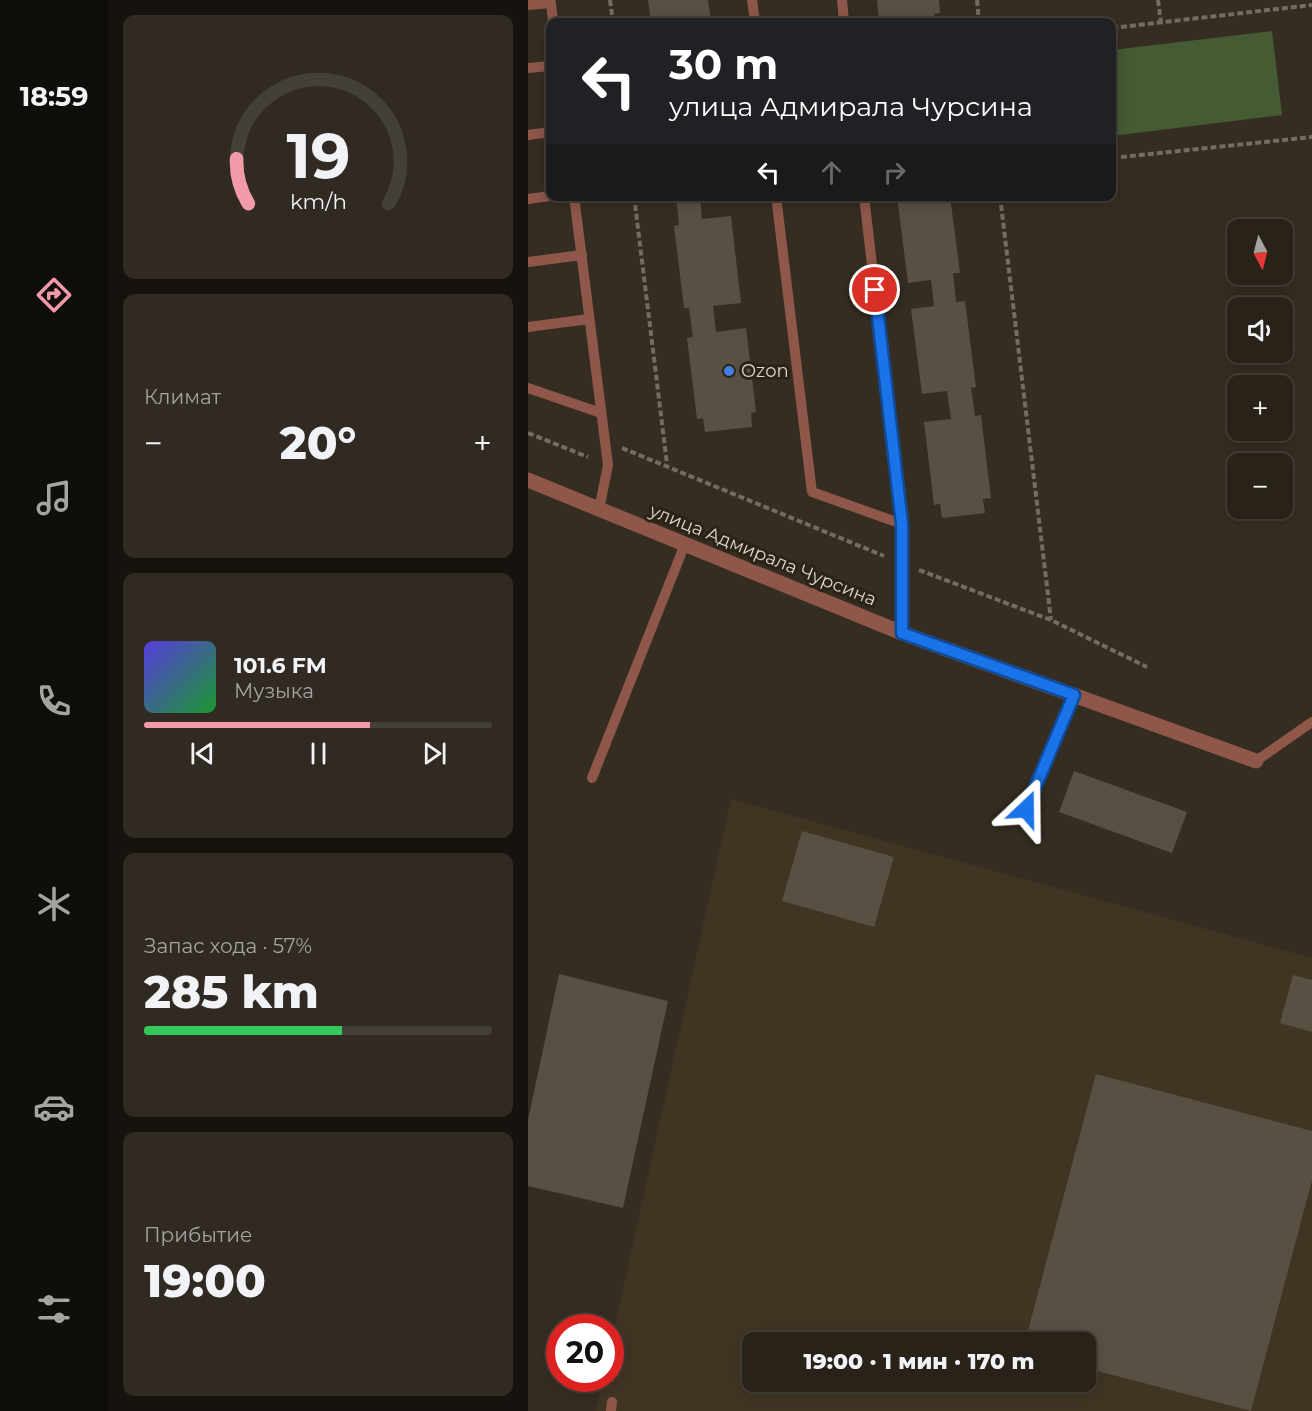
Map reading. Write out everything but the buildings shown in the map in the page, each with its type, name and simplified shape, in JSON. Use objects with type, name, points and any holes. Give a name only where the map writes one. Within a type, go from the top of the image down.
[{"type":"street","name":"улица Адмирала Чурсина","points":[[528,480],[902,633],[1256,761]]},
{"type":"lane","points":[[752,0],[754,18]]},
{"type":"lane","points":[[842,0],[844,18]]},
{"type":"lane","points":[[528,5],[551,3],[553,18]]},
{"type":"lane","points":[[528,68],[546,66]]},
{"type":"lane","points":[[528,135],[546,133]]},
{"type":"lane","points":[[528,199],[546,197]]},
{"type":"lane","points":[[575,201],[604,441],[609,465],[599,510]]},
{"type":"lane","points":[[777,201],[812,492],[902,524]]},
{"type":"lane","points":[[865,201],[902,524],[902,633]]},
{"type":"lane","points":[[528,262],[582,255]]},
{"type":"lane","points":[[528,327],[589,319]]},
{"type":"lane","points":[[528,388],[601,413]]},
{"type":"lane","points":[[592,778],[685,544]]},
{"type":"lane","points":[[1026,809],[1074,695]]},
{"type":"lane","points":[[1256,761],[1312,722]]},
{"type":"path","points":[[610,0],[612,18]]},
{"type":"path","points":[[977,0],[978,18]]},
{"type":"path","points":[[1158,0],[1161,22]]},
{"type":"path","points":[[1116,28],[1312,5]]},
{"type":"path","points":[[1116,158],[1312,136]]},
{"type":"path","points":[[604,441],[667,464],[635,201]]},
{"type":"path","points":[[1001,201],[1051,620]]},
{"type":"path","points":[[528,433],[609,465]]},
{"type":"shaded area","points":[[731,799],[1312,958],[1312,1411],[596,1411],[600,1392],[624,1392],[624,1314],[617,1314]]},
{"type":"green space","points":[[1272,31],[1282,115],[1116,136],[1116,50]]},
{"type":"place","name":"Ozon","points":[[729,371]]},
{"type":"route","points":[[875,290],[902,524],[902,633],[1074,695],[1026,809]]}]
